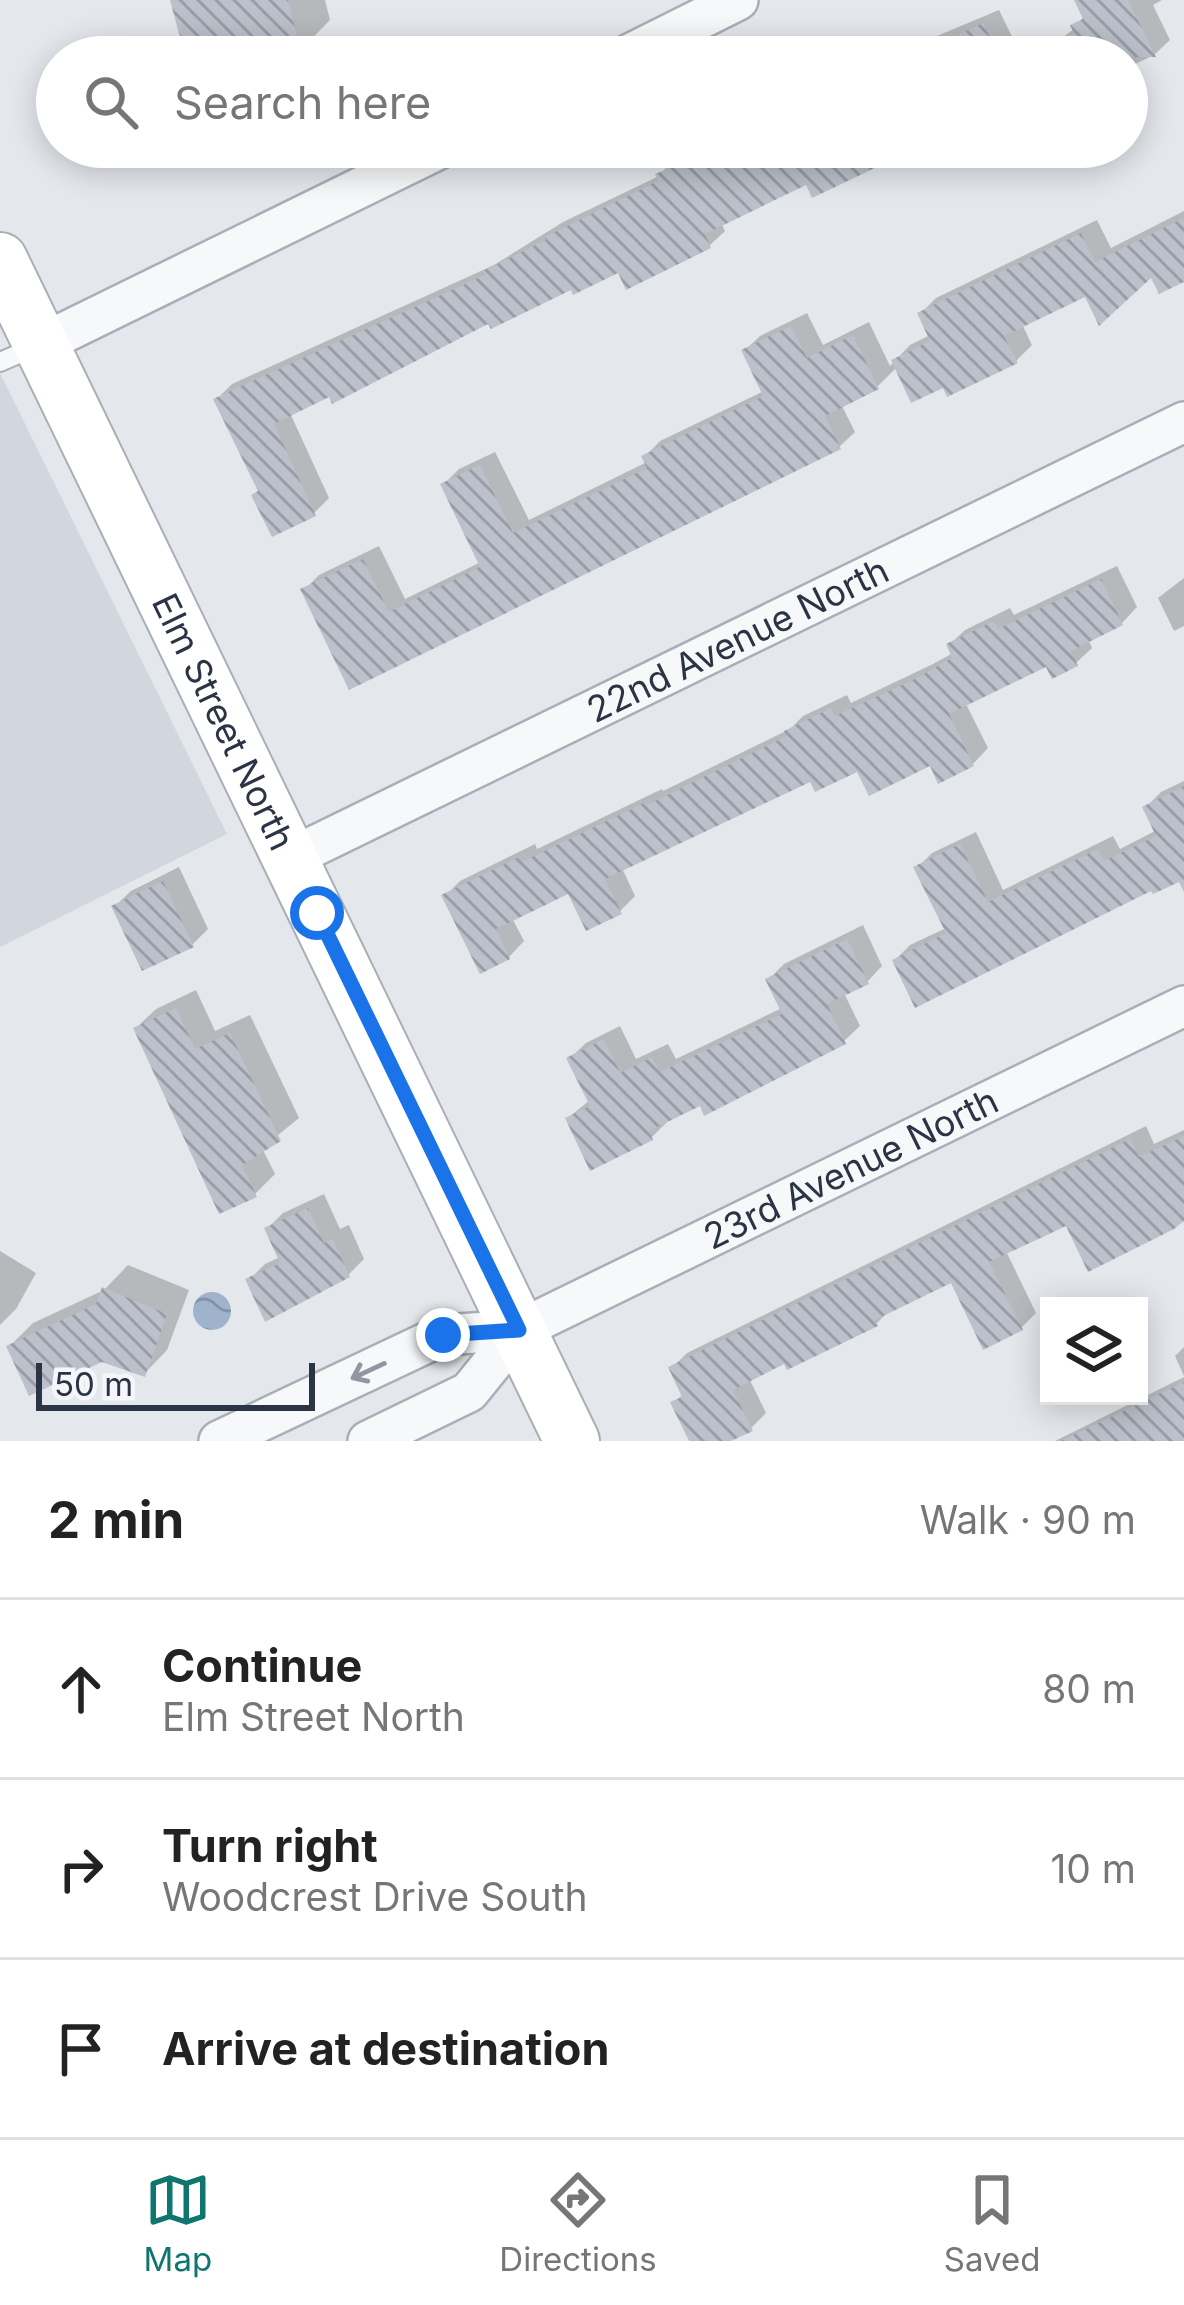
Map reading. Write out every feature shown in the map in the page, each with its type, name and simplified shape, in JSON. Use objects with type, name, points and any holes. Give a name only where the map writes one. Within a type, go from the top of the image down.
[{"type":"street","points":[[665,36],[738,0]]},
{"type":"street","points":[[21,353],[400,168]]},
{"type":"street","name":"Elm Street North","points":[[0,260],[21,353],[290,858],[572,1441]]},
{"type":"street","name":"22nd Avenue North","points":[[290,858],[1184,422]]},
{"type":"street","name":"23rd Avenue North","points":[[519,1330],[1184,1006]]},
{"type":"street","points":[[219,1441],[443,1335],[519,1330]]},
{"type":"street","points":[[368,1441],[469,1392],[519,1330]]},
{"type":"shaded area","points":[[0,373],[227,834],[0,947]]},
{"type":"water","points":[[212,1292],[225,1298],[231,1311],[225,1324],[212,1330],[199,1324],[193,1311],[199,1298]]},
{"type":"building","points":[[170,0],[288,0],[297,36],[181,36]]},
{"type":"building","points":[[1074,0],[1128,0],[1146,36],[1070,36],[1074,34],[1070,25],[1083,19]]},
{"type":"building","points":[[983,23],[989,36],[956,36]]},
{"type":"building","points":[[670,168],[875,168],[812,198],[806,185],[705,234],[711,248],[626,290],[618,273],[573,295],[571,290],[491,329],[488,324],[332,404],[329,397],[274,424],[316,516],[272,537],[251,495],[258,491],[213,399],[485,275],[483,271],[545,237],[658,181],[655,174]]},
{"type":"building","points":[[1184,218],[1184,282],[1159,294],[1151,278],[1099,326],[1085,297],[1004,336],[1018,363],[947,397],[943,388],[911,403],[891,360],[930,341],[917,313],[1081,233],[1095,262]]},
{"type":"building","points":[[791,326],[807,358],[853,335],[879,389],[825,416],[841,449],[349,690],[300,589],[363,559],[389,612],[480,567],[440,484],[480,465],[513,533],[647,468],[641,456],[763,396],[741,350]]},
{"type":"building","points":[[1101,579],[1123,625],[1071,651],[1078,666],[1052,679],[1046,667],[949,714],[974,766],[938,784],[930,766],[869,796],[857,772],[815,792],[810,782],[605,879],[622,914],[586,931],[568,894],[496,929],[510,959],[480,974],[441,895],[647,805],[787,736],[784,731],[831,708],[835,716],[915,679],[952,658],[946,644],[994,621],[998,629]]},
{"type":"building","points":[[1184,786],[1184,892],[1179,882],[1151,891],[915,1008],[892,960],[946,933],[913,867],[960,844],[988,902],[1098,849],[1104,861],[1156,836],[1142,807]]},
{"type":"building","points":[[163,881],[194,947],[142,971],[111,906]]},
{"type":"building","points":[[847,939],[869,984],[827,1004],[846,1044],[704,1116],[700,1106],[649,1131],[653,1140],[590,1171],[565,1118],[590,1106],[566,1058],[604,1039],[620,1073],[652,1057],[660,1072],[782,1014],[765,979]]},
{"type":"building","points":[[176,1008],[195,1049],[230,1033],[281,1141],[242,1165],[257,1197],[219,1214],[133,1028]]},
{"type":"building","points":[[1184,1136],[1184,1221],[1174,1229],[1088,1272],[1066,1226],[989,1262],[1023,1330],[983,1350],[951,1283],[875,1320],[878,1326],[733,1390],[753,1431],[731,1441],[689,1441],[670,1402],[682,1397],[668,1367],[1130,1139],[1139,1157]]},
{"type":"building","points":[[308,1208],[324,1243],[333,1239],[350,1277],[265,1322],[245,1279],[280,1263],[264,1228]]},
{"type":"building","points":[[102,1287],[167,1314],[145,1377],[102,1362],[29,1396],[6,1346],[96,1304]]},
{"type":"building","points":[[1184,1382],[1184,1441],[1061,1441],[1136,1405],[1148,1405],[1148,1399]]},
{"type":"route","points":[[317,913],[519,1330],[443,1335]]}]
